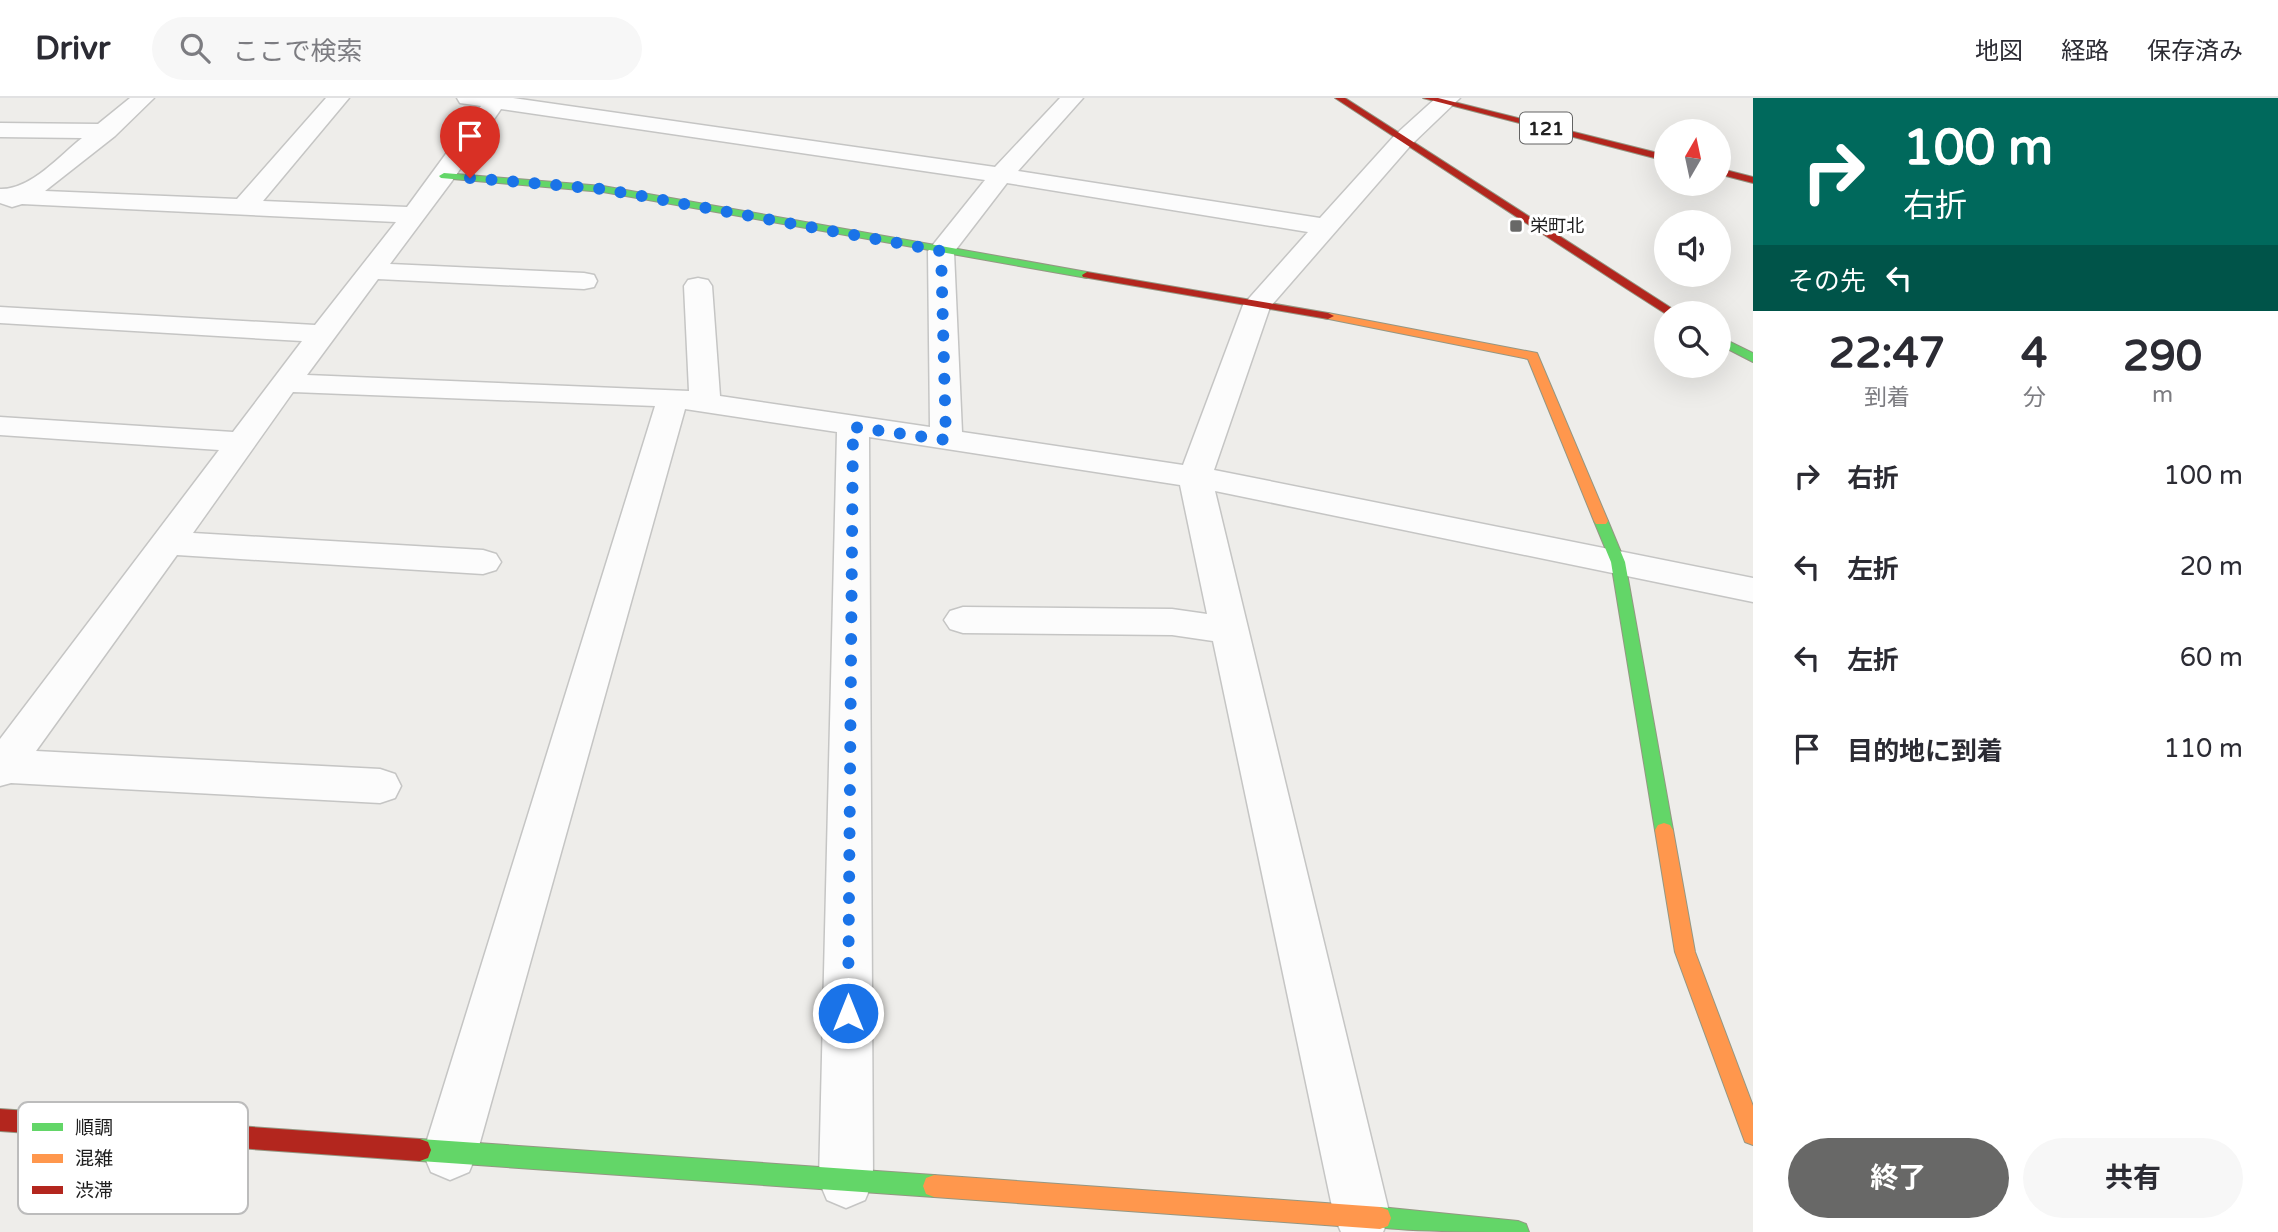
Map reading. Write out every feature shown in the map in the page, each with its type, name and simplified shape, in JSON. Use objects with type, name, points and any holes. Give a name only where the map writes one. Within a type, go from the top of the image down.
[{"type":"main road","points":[[1339,98],[1472,183],[1577,255],[1654,302]]},
{"type":"main road","name":"121","points":[[1440,99],[1654,155]]},
{"type":"main road","points":[[1731,174],[1753,180]]},
{"type":"main road","points":[[444,176],[603,189],[941,251],[1320,314],[1533,356],[1618,562],[1685,952],[1753,1134]]},
{"type":"main road","points":[[1731,346],[1753,358]]},
{"type":"main road","points":[[0,1120],[18,1121]]},
{"type":"main road","points":[[248,1138],[1362,1216],[1518,1232]]},
{"type":"street","points":[[6,199],[44,181],[107,131],[143,98]]},
{"type":"street","points":[[245,206],[338,98]]},
{"type":"street","points":[[468,98],[1001,175],[1327,227]]},
{"type":"street","points":[[946,440],[941,251],[1001,175],[1072,98]]},
{"type":"street","points":[[1362,1216],[1195,477],[1257,305],[1440,99]]},
{"type":"street","points":[[1,768],[285,383],[444,176],[495,102]]},
{"type":"street","points":[[0,130],[107,131]]},
{"type":"street","points":[[6,199],[245,206],[413,215]]},
{"type":"street","points":[[370,271],[584,281]]},
{"type":"street","points":[[450,1153],[689,401],[698,286]]},
{"type":"street","points":[[0,315],[323,334]]},
{"type":"street","points":[[285,383],[689,401],[1195,477],[1753,590]]},
{"type":"street","points":[[0,454],[13,427],[242,442]]},
{"type":"street","points":[[846,1181],[853,427]]},
{"type":"street","points":[[168,543],[483,562]]},
{"type":"street","points":[[962,620],[1171,622],[1228,630]]},
{"type":"street","points":[[1,768],[380,786]]},
{"type":"traffic: fast","points":[[444,176],[603,189],[1087,275]]},
{"type":"traffic: fast","points":[[1731,346],[1753,358]]},
{"type":"traffic: fast","points":[[1601,521],[1618,562],[1664,830]]},
{"type":"traffic: fast","points":[[420,1150],[934,1186]]},
{"type":"traffic: fast","points":[[1380,1218],[1518,1232]]},
{"type":"traffic: slow","points":[[1328,316],[1533,356],[1601,521]]},
{"type":"traffic: slow","points":[[1664,830],[1685,952],[1753,1134]]},
{"type":"traffic: slow","points":[[934,1186],[1380,1218]]},
{"type":"traffic: jam","points":[[1339,98],[1654,301]]},
{"type":"traffic: jam","points":[[1427,98],[1654,155]]},
{"type":"traffic: jam","points":[[1731,174],[1753,180]]},
{"type":"traffic: jam","points":[[1087,275],[1328,316]]},
{"type":"traffic: jam","points":[[0,1120],[18,1121]]},
{"type":"traffic: jam","points":[[248,1138],[420,1150]]},
{"type":"place","name":"栄町北","points":[[1516,226]]},
{"type":"route","points":[[470,178],[603,189],[941,251],[946,440],[853,427],[848,1013]]}]
